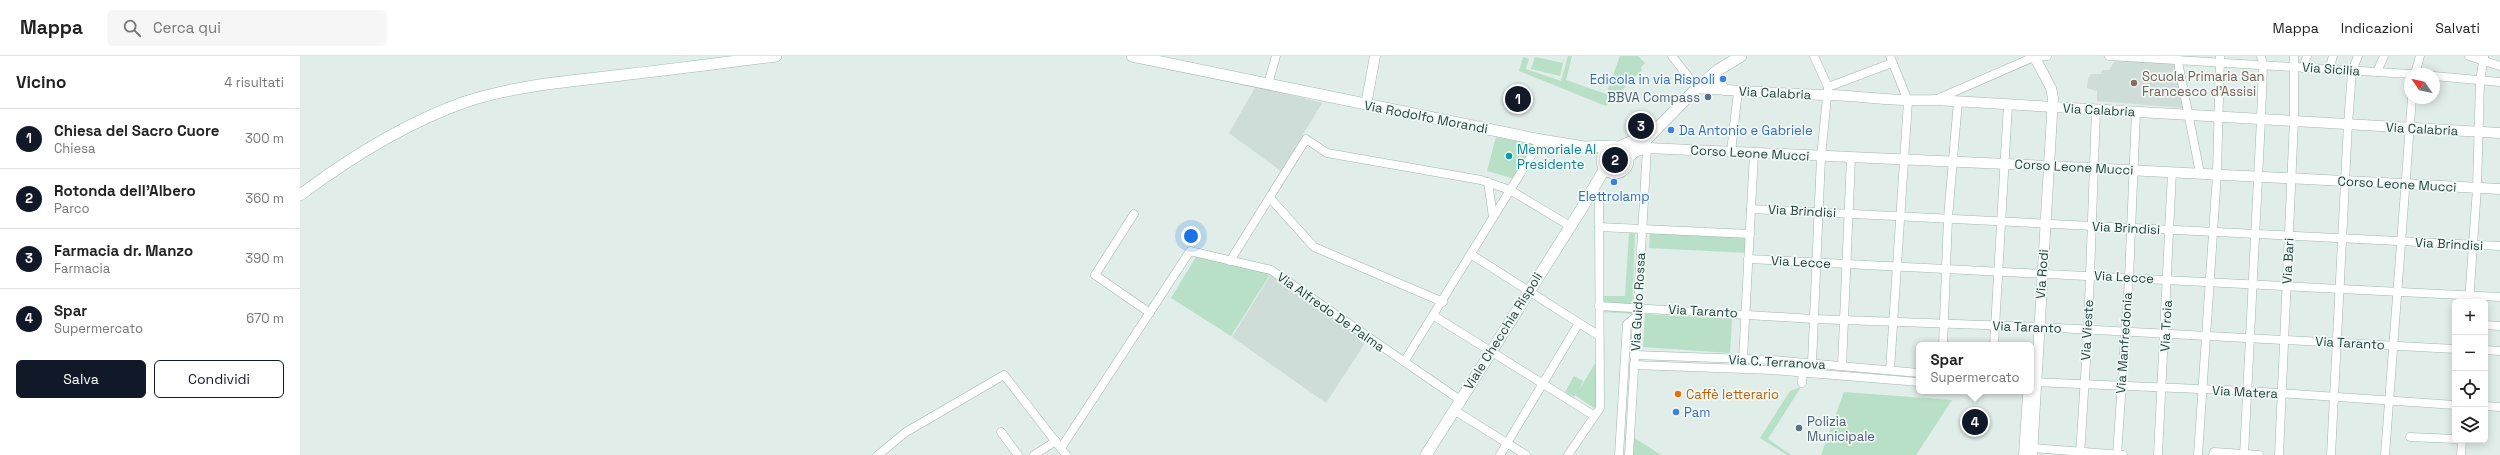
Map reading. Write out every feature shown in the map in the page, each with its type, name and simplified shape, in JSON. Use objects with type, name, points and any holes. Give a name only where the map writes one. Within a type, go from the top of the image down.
[{"type":"main road","points":[[300,195],[348,160],[399,131],[449,108],[489,95],[538,85],[776,56]]},
{"type":"main road","name":"Via Rodolfo Morandi","points":[[1132,56],[1542,140],[1584,147],[1616,147]]},
{"type":"main road","name":"Viale Checchia Rispoli","points":[[1582,208],[1616,173],[1627,166],[1653,132],[1727,60],[1741,56]]},
{"type":"main road","name":"Viale Checchia Rispoli","points":[[1426,455],[1582,208],[1603,163],[1606,150],[1653,132]]},
{"type":"main road","name":"Via Rodolfo Morandi","points":[[1584,147],[1603,163]]},
{"type":"main road","points":[[1616,147],[1625,151],[1637,152]]},
{"type":"main road","points":[[1603,163],[1616,173]]},
{"type":"street","points":[[1268,84],[1276,56]]},
{"type":"street","points":[[1366,105],[1375,56]]},
{"type":"street","points":[[1672,56],[1698,88]]},
{"type":"street","points":[[1802,383],[1803,372],[1808,363],[1814,319],[1821,156],[1828,91],[1814,56]]},
{"type":"street","points":[[1935,100],[2034,57],[2047,56]]},
{"type":"street","name":"Via Sicilia","points":[[2109,56],[2221,60],[2263,66],[2404,74]]},
{"type":"street","points":[[2244,454],[2261,119],[2263,66],[2261,56]]},
{"type":"street","points":[[2294,56],[2299,68]]},
{"type":"street","points":[[2299,68],[2307,56]]},
{"type":"street","points":[[2329,70],[2333,56]]},
{"type":"street","points":[[2332,455],[2344,181],[2352,72],[2358,56]]},
{"type":"street","points":[[2377,72],[2384,56]]},
{"type":"street","points":[[2417,68],[2420,56]]},
{"type":"street","points":[[2469,56],[2483,58],[2500,66]]},
{"type":"street","name":"Via Rodi","points":[[2034,57],[2051,88],[2052,107],[2039,327],[2034,373]]},
{"type":"street","points":[[2469,299],[2477,188],[2480,81],[2483,58]]},
{"type":"street","points":[[1828,91],[1891,59],[1908,101],[1890,370]]},
{"type":"street","points":[[2177,59],[2200,174]]},
{"type":"street","points":[[2198,455],[2217,174],[2221,60]]},
{"type":"street","name":"Via Bari","points":[[2279,455],[2291,177],[2299,68]]},
{"type":"street","points":[[1713,74],[1724,90]]},
{"type":"street","points":[[2440,77],[2500,82]]},
{"type":"street","name":"Via Calabria","points":[[1698,88],[1738,91],[1828,91],[1908,101],[1958,101],[2500,133]]},
{"type":"street","points":[[1732,152],[1738,91]]},
{"type":"street","points":[[1943,342],[1948,218],[1958,101]]},
{"type":"street","points":[[1994,342],[2006,164],[2008,104]]},
{"type":"street","points":[[2385,455],[2408,128],[2411,104]]},
{"type":"street","name":"Via Vieste","points":[[2080,453],[2088,330],[2096,110]]},
{"type":"street","name":"Via Manfredonia","points":[[2119,455],[2121,386],[2129,278],[2136,112]]},
{"type":"street","points":[[1230,261],[1271,199],[1306,139],[1328,153],[1488,182],[1510,190],[1570,226]]},
{"type":"street","points":[[1404,362],[1443,302],[1493,217],[1542,140]]},
{"type":"street","name":"Corso Leone Mucci","points":[[1637,152],[1732,152],[1904,161],[2006,164],[2291,177],[2500,189]]},
{"type":"street","name":"Via Guido Rossa","points":[[1629,455],[1642,230],[1637,152]]},
{"type":"street","points":[[1743,359],[1754,153]]},
{"type":"street","points":[[1842,366],[1851,158]]},
{"type":"street","name":"Via Troia","points":[[2158,455],[2168,280],[2172,172]]},
{"type":"street","points":[[1488,182],[1493,217]]},
{"type":"street","points":[[1568,455],[1593,416],[1600,408],[1598,335],[1599,202],[1595,194]]},
{"type":"street","points":[[1271,199],[1314,247],[1443,302]]},
{"type":"street","name":"Via Brindisi","points":[[1751,209],[2500,246]]},
{"type":"street","points":[[1034,455],[1061,448],[1150,313],[1095,275],[1134,214]]},
{"type":"street","points":[[1599,227],[1750,234]]},
{"type":"street","name":"Via Alfredo De Palma","points":[[1150,313],[1190,251],[1270,270],[1460,400]]},
{"type":"street","points":[[1472,255],[1598,335]]},
{"type":"street","name":"Via Lecce","points":[[1748,259],[2286,285],[2397,292],[2469,299],[2500,297]]},
{"type":"street","name":"Via Taranto","points":[[1598,306],[1637,312],[1745,313],[1814,319],[2039,327],[2452,348]]},
{"type":"street","points":[[1619,455],[1627,324],[1637,312]]},
{"type":"street","points":[[1434,316],[1490,352],[1543,383],[1593,416]]},
{"type":"street","points":[[1500,455],[1579,323]]},
{"type":"street","points":[[2488,325],[2500,326]]},
{"type":"street","points":[[2488,350],[2500,351]]},
{"type":"street","name":"Via C. Terranova","points":[[1634,355],[1743,359],[1916,372]]},
{"type":"street","points":[[1634,365],[1803,372],[1916,382]]},
{"type":"street","points":[[878,455],[906,432],[1004,375],[1061,448]]},
{"type":"street","name":"Via Matera","points":[[2034,382],[2084,382],[2121,386],[2248,391],[2388,402],[2452,405]]},
{"type":"street","points":[[2024,455],[2028,394]]},
{"type":"street","name":"Via Rodi","points":[[2032,451],[2033,394]]},
{"type":"street","points":[[2488,406],[2500,407]]},
{"type":"street","points":[[1454,410],[1526,455]]},
{"type":"street","points":[[1001,432],[1018,455]]},
{"type":"street","points":[[2410,437],[2452,439]]},
{"type":"street","points":[[2461,455],[2462,443]]},
{"type":"street","points":[[2032,451],[2119,455]]},
{"type":"street","points":[[2212,455],[2214,452],[2259,455]]},
{"type":"shaded area","name":"Scuola Primaria San Francesco d'Assisi","points":[[2116,59],[2176,63],[2184,108],[2097,101],[2097,91],[2087,88],[2088,79],[2091,74],[2101,74],[2102,70],[2109,70]]},
{"type":"shaded area","points":[[1256,86],[1322,103],[1281,171],[1229,133]]},
{"type":"shaded area","points":[[1272,273],[1367,340],[1326,403],[1232,337]]},
{"type":"green space","points":[[1568,56],[1572,56],[1566,80],[1606,94],[1620,56],[1638,56],[1645,63],[1641,67],[1642,70],[1606,106],[1519,71],[1523,57],[1529,59],[1526,69],[1561,81]]},
{"type":"green space","points":[[1535,57],[1563,63],[1560,76],[1531,69]]},
{"type":"green space","points":[[1496,137],[1536,145],[1515,179],[1487,171]]},
{"type":"green space","points":[[1650,232],[1749,237],[1748,253],[1649,248]]},
{"type":"green space","points":[[1629,233],[1635,233],[1632,314],[1604,312],[1604,296],[1625,296]]},
{"type":"green space","points":[[1197,255],[1271,273],[1231,336],[1171,298]]},
{"type":"green space","points":[[1645,314],[1732,319],[1730,353],[1643,347]]},
{"type":"green space","points":[[1597,360],[1597,410],[1575,395],[1574,397],[1565,392],[1574,376],[1583,381],[1579,390]]},
{"type":"green space","points":[[1801,387],[1768,439],[1791,455],[1787,455],[1760,438],[1790,391]]},
{"type":"green space","points":[[1844,392],[1952,400],[1916,455],[1821,455]]},
{"type":"green space","points":[[1633,437],[1661,455],[1633,455]]},
{"type":"place","name":"Edicola in via Rispoli","points":[[1723,79]]},
{"type":"place","name":"Scuola Primaria San Francesco d'Assisi","points":[[2134,83]]},
{"type":"place","name":"BBVA Compass","points":[[1708,97]]},
{"type":"place","name":"Chiesa del Sacro Cuore","points":[[1518,99]]},
{"type":"place","name":"Farmacia dr. Manzo","points":[[1641,126]]},
{"type":"place","name":"Da Antonio e Gabriele","points":[[1671,130]]},
{"type":"place","name":"Memoriale Al Presidente","points":[[1509,156]]},
{"type":"place","name":"Rotonda dell'Albero","points":[[1615,160]]},
{"type":"place","name":"Elettrolamp","points":[[1614,182]]},
{"type":"place","name":"Caffè letterario","points":[[1678,394]]},
{"type":"place","name":"Pam","points":[[1676,412]]},
{"type":"place","name":"Spar","points":[[1975,422]]},
{"type":"place","name":"Polizia Municipale","points":[[1799,428]]}]
